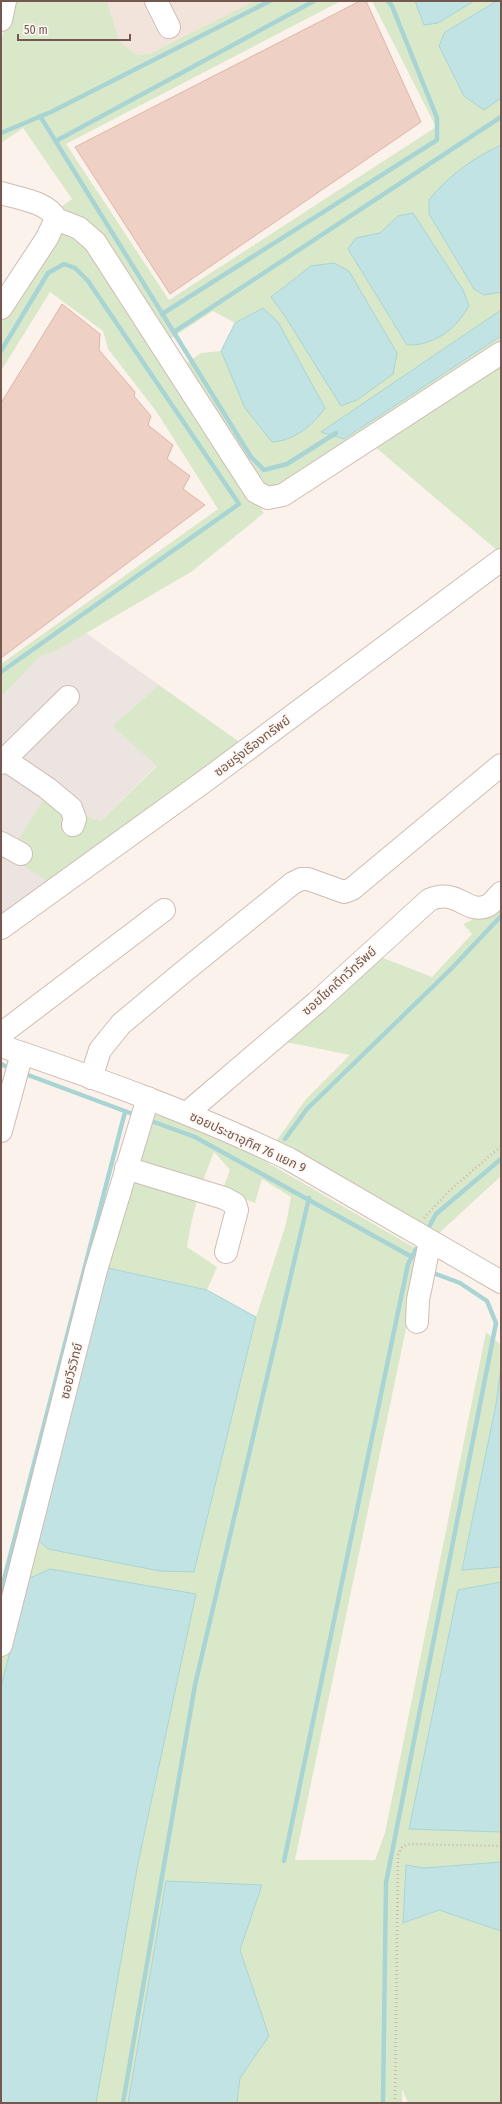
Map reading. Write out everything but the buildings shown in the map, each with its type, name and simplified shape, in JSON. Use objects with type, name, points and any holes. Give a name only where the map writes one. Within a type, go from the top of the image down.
[{"type":"street","points":[[1,20],[5,1]]},
{"type":"street","points":[[156,1],[168,28]]},
{"type":"street","points":[[1,193],[43,206],[53,212],[56,219],[79,228],[95,242],[256,492],[268,498],[283,495],[501,353]]},
{"type":"street","points":[[1,308],[47,238],[56,219]]},
{"type":"street","name":"ซอยรุ่งเรืองทรัพย์","points":[[1,928],[209,778],[501,560]]},
{"type":"street","points":[[68,697],[2,760],[47,788],[71,808],[75,819],[73,825]]},
{"type":"street","points":[[91,1078],[100,1050],[121,1024],[293,883],[302,879],[308,879],[344,892],[352,889],[501,765]]},
{"type":"street","points":[[1,844],[21,854]]},
{"type":"street","name":"ซอยโชคดีทวีทรัพย์","points":[[186,1113],[317,1002],[429,900],[437,896],[450,896],[478,908],[489,906],[501,894]]},
{"type":"street","points":[[1,1034],[164,910]]},
{"type":"street","name":"ซอยประชาอุทิศ 76 แยก 9","points":[[1,1046],[148,1098],[186,1113],[290,1159],[501,1282]]},
{"type":"street","points":[[1,1131],[22,1053]]},
{"type":"street","name":"ซอยวีรวิทย์","points":[[1,1646],[94,1278],[148,1098]]},
{"type":"street","points":[[126,1168],[224,1198],[235,1204],[238,1210],[226,1252]]},
{"type":"street","points":[[417,1322],[422,1236]]},
{"type":"path","points":[[422,1236],[431,1208],[501,1146]]},
{"type":"path","points":[[395,2103],[398,1855],[402,1846],[410,1844],[501,1846]]},
{"type":"shaded area","points":[[107,1],[254,1],[151,53],[137,55],[120,42]]},
{"type":"shaded area","points":[[86,633],[159,685],[112,726],[157,765],[101,821],[43,800],[52,884],[1,920],[1,697],[41,656],[54,652]]},
{"type":"green space","points":[[11,1],[107,1],[120,42],[137,55],[151,53],[254,1],[341,1],[66,144],[169,300],[436,127],[372,1],[415,1],[425,25],[438,23],[474,1],[497,1],[445,32],[484,109],[501,98],[501,310],[322,432],[344,439],[501,336],[501,349],[270,493],[180,368],[201,353],[221,351],[245,408],[263,308],[235,323],[213,311],[170,339],[86,225],[61,207],[72,199],[23,128],[1,143],[1,42]]},
{"type":"green space","points":[[60,229],[85,237],[264,513],[191,572],[54,652],[41,656],[1,697],[1,664],[218,509],[156,411],[108,349],[103,331],[50,292],[1,371],[1,318]]},
{"type":"green space","points":[[501,361],[501,551],[499,552],[374,446]]},
{"type":"green space","points":[[159,685],[241,743],[52,884],[8,856],[43,800],[101,821],[157,766],[112,726]]},
{"type":"green space","points":[[501,899],[501,1176],[436,1236],[272,1147],[306,1099],[350,1055],[281,1041],[378,956],[432,977],[472,934],[463,924],[480,916]]},
{"type":"green space","points":[[134,1105],[152,1114],[184,1122],[251,1153],[422,1252],[295,1860],[375,1860],[385,1833],[486,1332],[501,1345],[501,1367],[496,1404],[462,1569],[501,1567],[501,1582],[458,1590],[409,1829],[501,1832],[501,1862],[424,1868],[406,1865],[403,1923],[439,1910],[501,1931],[501,2103],[408,2103],[402,2089],[402,2103],[237,2103],[240,2078],[269,2036],[240,1950],[262,1885],[166,1882],[128,2103],[96,2103],[138,1863],[159,1768],[28,1579],[1,1687],[1,1619],[26,1513]],"holes":[[[214,1152],[230,1170],[222,1191],[255,1203],[262,1179],[291,1197],[286,1224],[256,1317],[194,1572],[160,1571],[48,1549],[108,1268],[207,1290],[217,1267],[187,1247],[189,1234],[205,1176]]]},
{"type":"water","points":[[415,1],[474,1],[438,23],[424,25]]},
{"type":"water","points":[[497,1],[501,1],[501,98],[484,110],[464,96],[439,46],[445,32]]},
{"type":"water","points":[[501,145],[501,292],[484,295],[474,289],[429,214],[429,200],[444,183],[462,168]]},
{"type":"water","points":[[413,213],[463,290],[469,306],[451,329],[426,343],[407,345],[348,249],[356,238],[380,233],[398,216]]},
{"type":"water","points":[[334,263],[349,271],[397,353],[393,374],[357,400],[341,406],[286,318],[271,297],[311,266]]},
{"type":"water","points":[[263,308],[278,322],[325,408],[309,426],[302,431],[288,439],[272,442],[245,408],[221,351],[235,323]]},
{"type":"water","points":[[501,310],[501,336],[344,439],[321,432]]},
{"type":"water","points":[[108,1268],[207,1290],[256,1317],[194,1572],[160,1571],[48,1549],[37,1539]]},
{"type":"water","points":[[501,1367],[501,1567],[462,1570],[496,1404]]},
{"type":"water","points":[[50,1569],[196,1594],[138,1863],[96,2103],[1,2103],[1,1687],[28,1579]]},
{"type":"water","points":[[501,1582],[501,1832],[409,1829],[458,1590]]},
{"type":"water","points":[[501,1862],[501,1931],[439,1910],[403,1923],[406,1865],[424,1868]]},
{"type":"water","points":[[166,1881],[262,1885],[240,1950],[269,2036],[240,2078],[237,2103],[128,2103]]},
{"type":"waterway","points":[[1,133],[51,112],[270,1]]},
{"type":"waterway","points":[[56,141],[314,1]]},
{"type":"waterway","points":[[162,314],[437,140],[437,118],[392,6],[388,1]]},
{"type":"waterway","points":[[40,116],[251,457],[264,470],[287,464],[336,433]]},
{"type":"waterway","points":[[174,332],[501,117]]},
{"type":"waterway","points":[[1,351],[48,273],[64,264],[75,268],[88,281],[239,504],[1,672]]},
{"type":"waterway","points":[[285,1139],[307,1109],[451,969],[501,916]]},
{"type":"waterway","points":[[1,1064],[5,1066]]},
{"type":"waterway","points":[[28,1075],[130,1113]]},
{"type":"waterway","points":[[1,1591],[125,1112]]},
{"type":"waterway","points":[[154,1122],[195,1137],[412,1257]]},
{"type":"waterway","points":[[430,1225],[436,1214],[501,1159]]},
{"type":"waterway","points":[[123,2103],[195,1685],[309,1198]]},
{"type":"waterway","points":[[284,1861],[408,1264],[416,1249]]},
{"type":"waterway","points":[[383,2103],[386,1883],[496,1323],[487,1301],[460,1283],[436,1274]]}]
